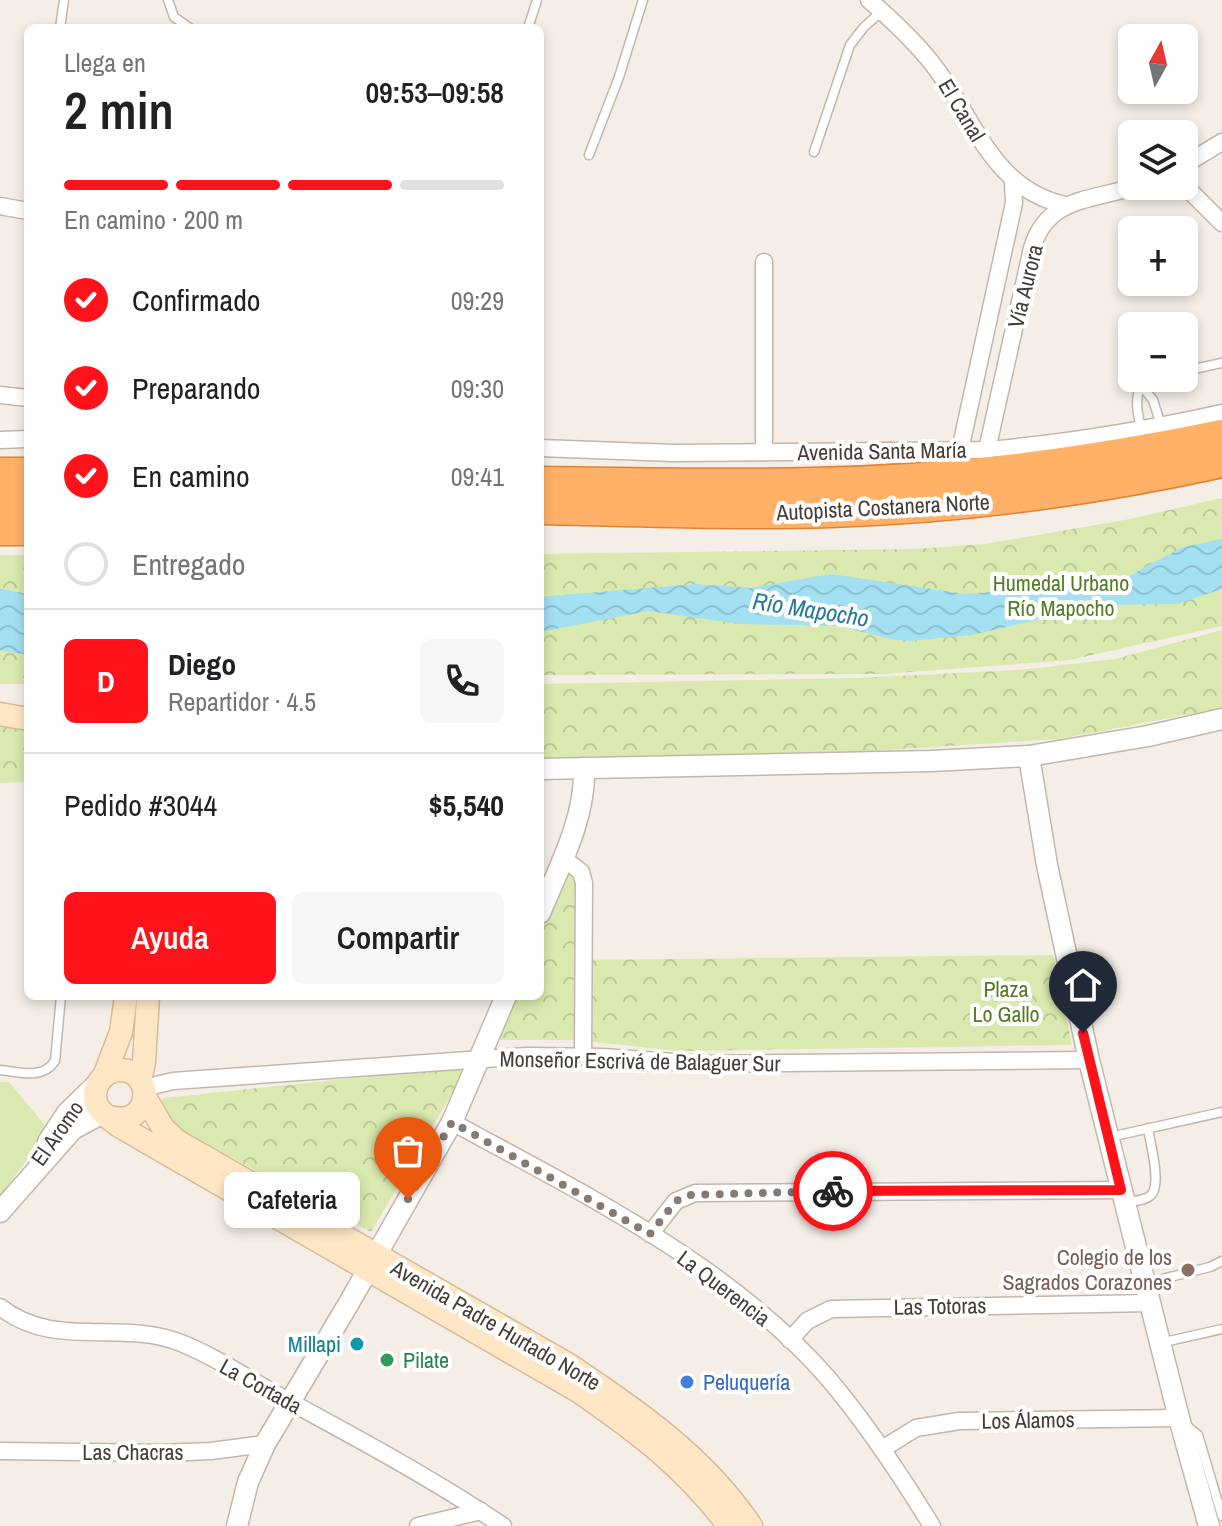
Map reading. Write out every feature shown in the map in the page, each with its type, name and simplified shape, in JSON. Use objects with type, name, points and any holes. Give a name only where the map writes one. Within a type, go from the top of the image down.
[{"type":"highway","name":"Autopista Costanera Norte","points":[[544,482],[813,483],[905,479],[1084,461],[1222,435]]},
{"type":"highway","name":"Autopista Costanera Norte","points":[[544,509],[776,512],[910,508],[998,501],[1083,489],[1222,462]]},
{"type":"highway","points":[[0,473],[24,473]]},
{"type":"highway","points":[[0,501],[24,501]]},
{"type":"highway","points":[[0,530],[24,530]]},
{"type":"main road","points":[[0,706],[24,707]]},
{"type":"main road","points":[[0,714],[24,718]]},
{"type":"main road","points":[[125,1000],[121,1032],[95,1094],[97,1104],[106,1115],[125,1119],[133,1116],[143,1105],[148,1000]]},
{"type":"main road","points":[[101,1079],[120,1070],[128,1071],[143,1088]]},
{"type":"main road","name":"Avenida Padre Hurtado Norte","points":[[143,1088],[163,1128],[177,1141],[564,1382],[638,1432],[679,1467],[729,1526]]},
{"type":"main road","name":"Avenida Padre Hurtado Norte","points":[[106,1115],[143,1140],[566,1363],[672,1438],[705,1468],[751,1526]]},
{"type":"street","name":"El Canal","points":[[875,6],[907,34],[934,65],[981,143],[1013,181],[1034,195],[1065,205]]},
{"type":"street","points":[[1198,157],[1222,142]]},
{"type":"street","name":"Vía Aurora","points":[[960,450],[1014,203],[1013,181]]},
{"type":"street","points":[[1065,205],[1118,191]]},
{"type":"street","points":[[1198,199],[1222,223]]},
{"type":"street","name":"Vía Aurora","points":[[987,450],[1035,238],[1045,221],[1065,205]]},
{"type":"street","points":[[0,206],[24,210]]},
{"type":"street","points":[[764,262],[764,452]]},
{"type":"street","points":[[0,395],[24,398]]},
{"type":"street","name":"Avenida Santa María","points":[[544,448],[658,453],[987,450],[1161,426],[1222,413]]},
{"type":"street","points":[[0,440],[24,439]]},
{"type":"street","points":[[544,769],[917,762],[1029,756],[1148,736],[1222,719]]},
{"type":"street","points":[[1029,756],[1047,865],[1089,1060],[1209,1526]]},
{"type":"street","points":[[544,903],[578,818],[584,793],[584,768]]},
{"type":"street","points":[[562,857],[581,872],[584,883],[583,1056]]},
{"type":"street","points":[[237,1526],[248,1482],[265,1444],[452,1122],[504,1000]]},
{"type":"street","name":"Monseñor Escrivá de Balaguer Sur","points":[[143,1088],[173,1081],[526,1056],[583,1056],[701,1064],[1089,1060]]},
{"type":"street","name":"El Aromo","points":[[0,1212],[21,1186],[67,1113],[101,1079]]},
{"type":"street","name":"El Aromo","points":[[21,1186],[73,1129],[106,1115]]},
{"type":"street","name":"La Querencia","points":[[452,1122],[650,1234],[706,1271],[760,1313],[826,1376],[884,1448],[932,1526]]},
{"type":"street","points":[[650,1234],[676,1201],[695,1193],[1123,1196]]},
{"type":"street","name":"Las Totoras","points":[[790,1340],[807,1321],[831,1309],[1148,1293]]},
{"type":"street","name":"La Cortada","points":[[0,1307],[29,1325],[49,1330],[139,1333],[168,1338],[195,1349],[503,1526]]},
{"type":"street","name":"Los Álamos","points":[[884,1448],[916,1428],[959,1421],[1179,1418]]},
{"type":"street","name":"Las Chacras","points":[[0,1451],[199,1452],[265,1444]]},
{"type":"street","points":[[418,1526],[481,1511]]},
{"type":"lane","points":[[61,24],[64,0]]},
{"type":"lane","points":[[168,0],[174,17],[184,24]]},
{"type":"lane","points":[[529,24],[537,0]]},
{"type":"lane","points":[[589,155],[619,77],[643,0]]},
{"type":"lane","points":[[814,152],[850,45],[875,6]]},
{"type":"lane","points":[[1198,368],[1222,363]]},
{"type":"lane","points":[[1140,392],[1136,404],[1141,429]]},
{"type":"lane","points":[[1149,392],[1161,426]]},
{"type":"lane","points":[[0,1070],[37,1074],[51,1067],[55,1061],[61,1000]]},
{"type":"lane","points":[[1108,1138],[1222,1112]]},
{"type":"lane","points":[[1123,1196],[1145,1198],[1155,1187],[1148,1128]]},
{"type":"lane","points":[[1148,1293],[1222,1261]]},
{"type":"lane","points":[[1160,1343],[1222,1329]]},
{"type":"lane","points":[[1179,1418],[1198,1435],[1222,1516]]},
{"type":"green space","name":"Humedal Urbano Río Mapocho","points":[[1222,498],[1222,626],[1070,660],[884,674],[544,675],[544,554],[915,549],[985,544],[1130,519]]},
{"type":"green space","points":[[0,555],[24,555],[24,684],[0,684]]},
{"type":"green space","points":[[1222,630],[1222,708],[1059,739],[808,755],[544,759],[544,684],[858,678],[1020,670],[1115,659]]},
{"type":"green space","points":[[0,724],[24,728],[24,782],[0,783]]},
{"type":"green space","name":"Plaza Lo Gallo","points":[[568,874],[576,881],[574,960],[1053,955],[1072,1045],[677,1051],[576,1040],[497,1040],[513,1000],[544,1000],[544,925],[564,876]]},
{"type":"green space","points":[[468,1066],[371,1232],[180,1130],[160,1103],[164,1098]]},
{"type":"green space","points":[[0,1082],[9,1082],[49,1130],[0,1196]]},
{"type":"water","name":"Río Mapocho","points":[[1222,539],[1222,589],[1177,604],[1103,605],[971,635],[910,641],[839,626],[740,624],[648,611],[544,631],[544,597],[695,584],[750,588],[831,574],[965,594],[1081,585],[1129,576],[1183,547]]},
{"type":"water","points":[[0,589],[24,593],[24,654],[0,650]]},
{"type":"way so far","points":[[408,1199],[452,1122],[650,1234],[676,1201],[695,1193],[833,1191]]},
{"type":"place","name":"Cafeteria","points":[[408,1199]]},
{"type":"place","name":"Colegio de los Sagrados Corazones","points":[[1188,1270]]},
{"type":"place","name":"Millapi","points":[[357,1344]]},
{"type":"place","name":"Pilate","points":[[387,1360]]},
{"type":"place","name":"Peluquería","points":[[687,1382]]},
{"type":"route","points":[[833,1191],[1121,1190],[1083,1033]]}]
